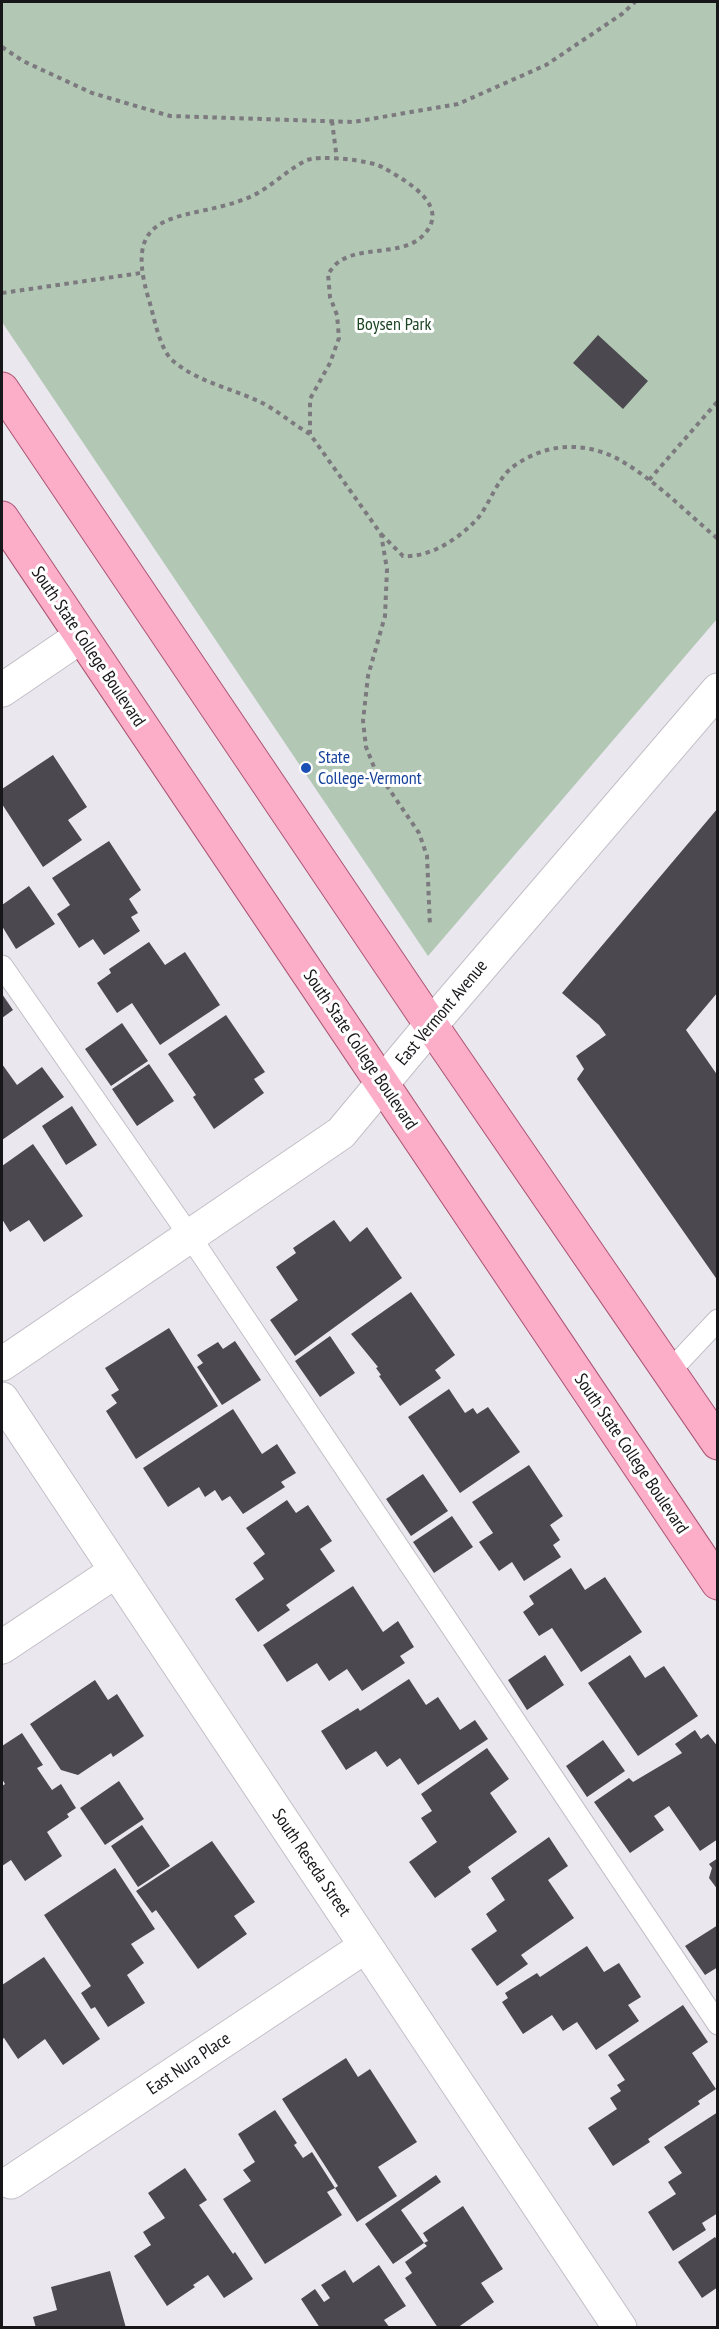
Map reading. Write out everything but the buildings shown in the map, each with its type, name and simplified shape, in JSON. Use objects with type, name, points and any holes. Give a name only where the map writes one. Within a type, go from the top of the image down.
[{"type":"main road","points":[[2,389],[431,1025],[717,1443]]},
{"type":"main road","name":"South State College Boulevard","points":[[2,518],[717,1583]]},
{"type":"street","points":[[2,690],[80,637]]},
{"type":"street","name":"East Vermont Avenue","points":[[2,1364],[341,1133],[431,1025],[716,696]]},
{"type":"street","name":"South Reseda Street","points":[[2,1399],[618,2327]]},
{"type":"street","points":[[2,1647],[116,1571]]},
{"type":"street","name":"East Nura Place","points":[[11,2182],[366,1946]]},
{"type":"lane","points":[[2,966],[189,1235],[717,2024]]},
{"type":"lane","points":[[669,1372],[717,1320]]},
{"type":"path","points":[[2,47],[23,61],[92,93],[170,116],[353,122],[458,104],[546,64],[622,14],[635,2]]},
{"type":"path","points":[[332,121],[337,160]]},
{"type":"path","points":[[310,434],[310,399],[330,363],[339,338],[337,315],[330,297],[328,274],[340,261],[402,247],[420,238],[430,225],[432,211],[423,196],[380,166],[356,158],[308,159],[253,195],[207,210],[181,213],[159,223],[144,240],[141,273],[169,357],[189,373],[258,401],[310,434],[381,534],[403,556],[416,557],[448,542],[478,518],[513,466],[555,447],[590,449],[618,459],[649,480],[717,539]]},
{"type":"path","points":[[2,293],[141,273]]},
{"type":"path","points":[[649,480],[717,400]]},
{"type":"path","points":[[381,534],[387,569],[385,616],[368,676],[363,721],[366,747],[374,767],[419,833],[429,879],[430,926]]},
{"type":"green space","name":"Boysen Park","points":[[2,2],[717,2],[717,619],[428,956],[2,322]]},
{"type":"place","name":"State College-Vermont","points":[[306,768]]}]
